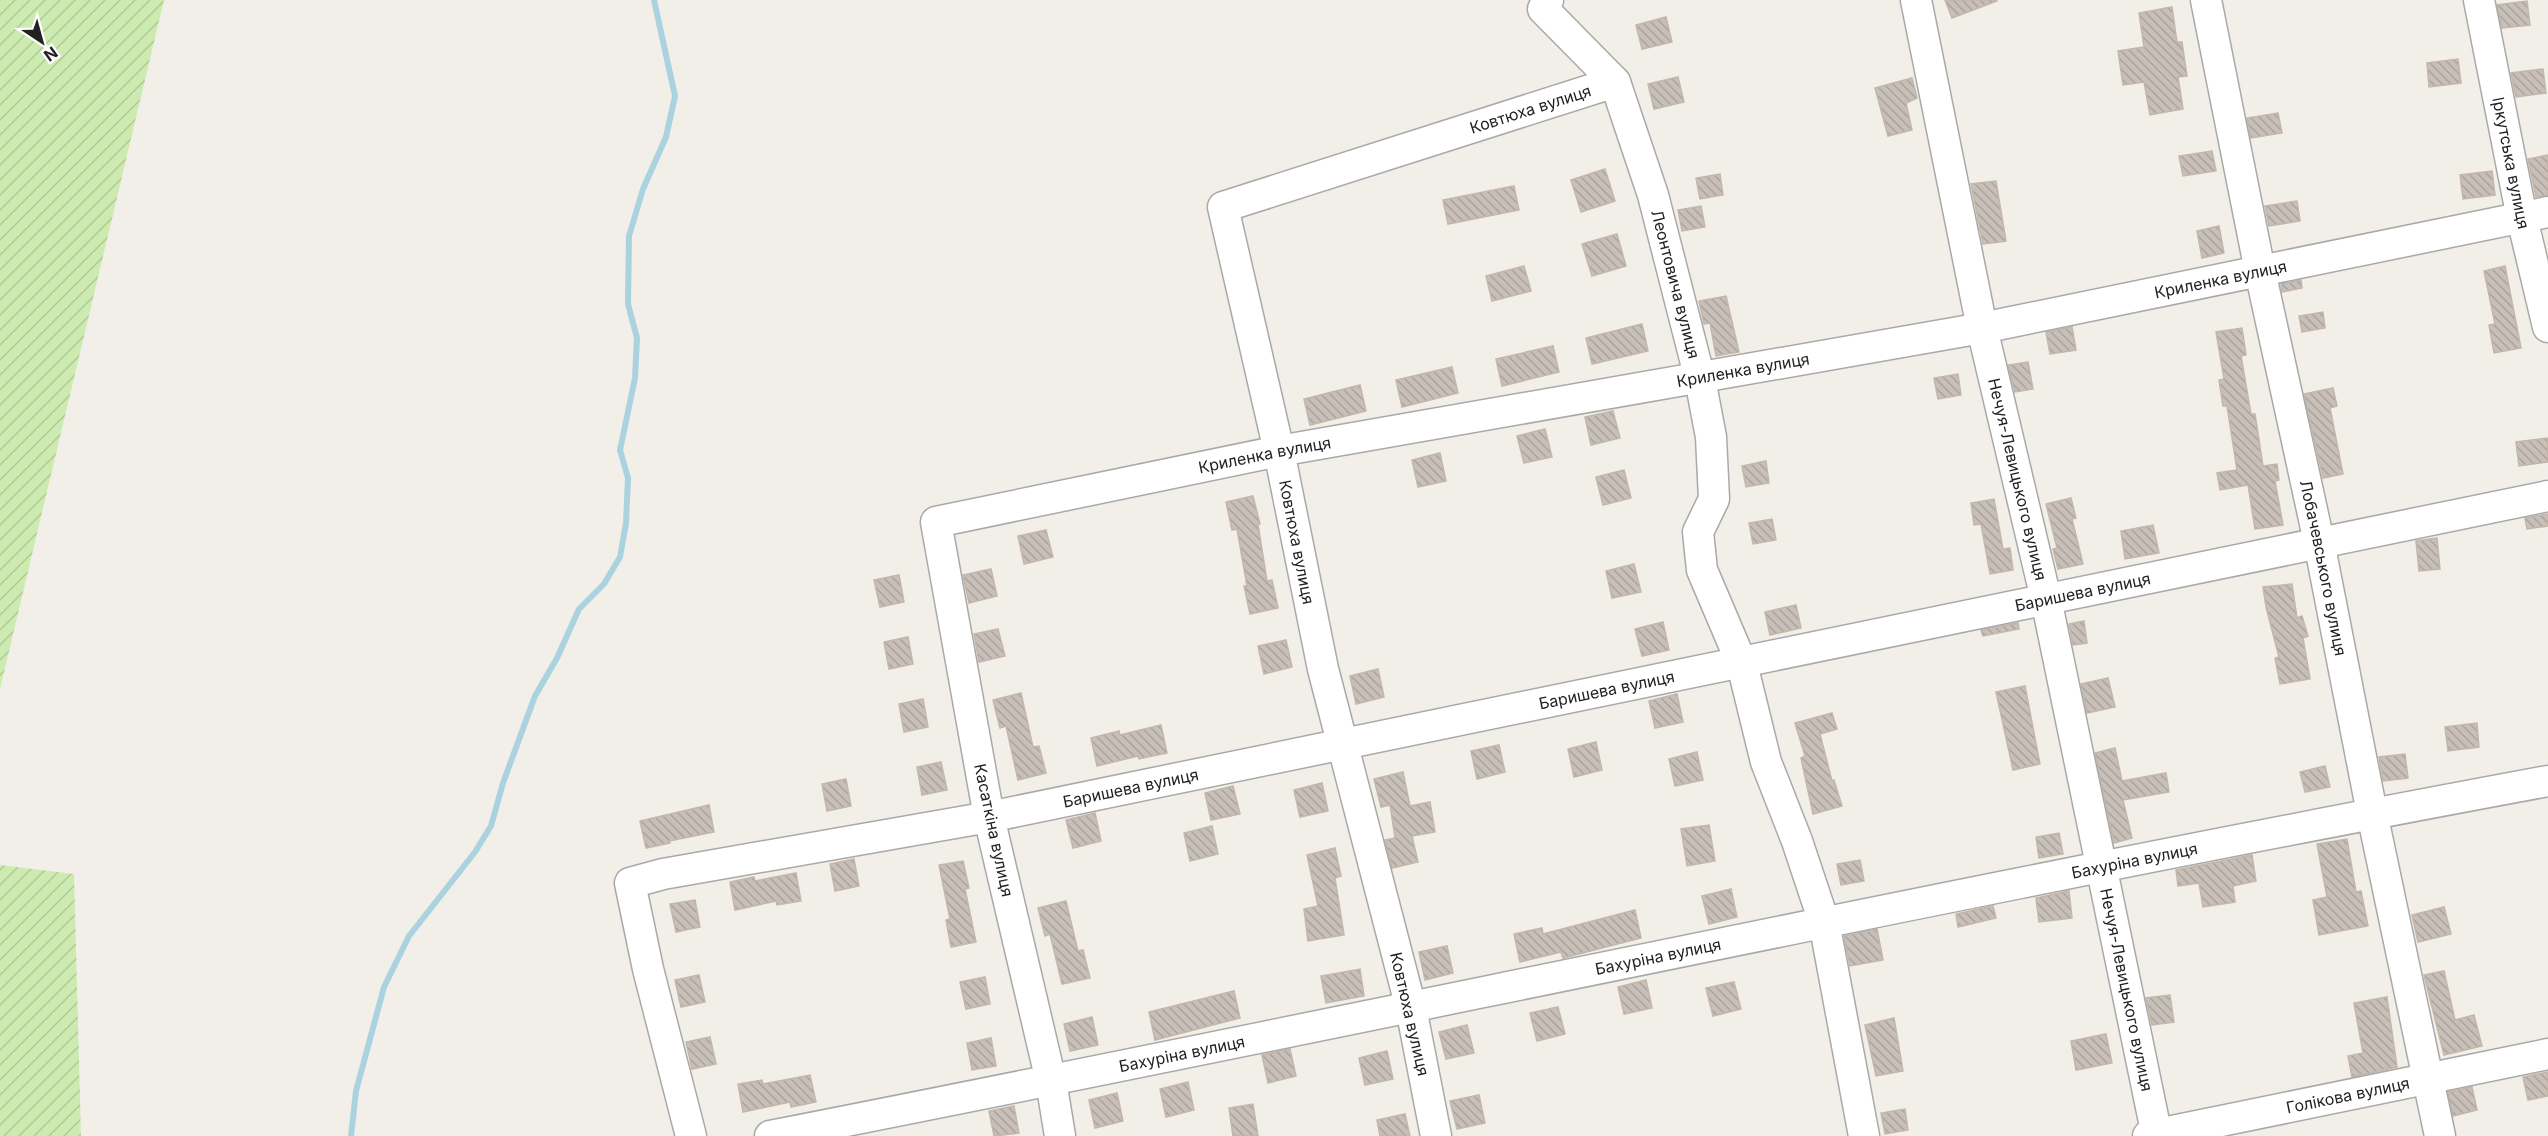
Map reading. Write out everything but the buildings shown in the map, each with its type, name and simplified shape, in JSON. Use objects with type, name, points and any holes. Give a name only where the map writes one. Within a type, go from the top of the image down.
[{"type":"street","points":[[1548,0],[1542,9],[1616,82]]},
{"type":"street","name":"Нечуя-Левицького вулиця","points":[[1916,0],[1982,328],[2046,599],[2102,867],[2154,1135]]},
{"type":"street","name":"Лобачевського вулиця","points":[[2206,0],[2440,1136]]},
{"type":"street","name":"Іркутська вулиця","points":[[2479,0],[2535,215],[2548,327]]},
{"type":"street","name":"Леонтовича вулиця","points":[[1616,82],[1653,195],[1700,379],[1711,437],[1714,500],[1698,532],[1702,570],[1742,664],[1766,762],[1797,841],[1824,922],[1864,1136]]},
{"type":"street","name":"Ковтюха вулиця","points":[[1436,1136],[1411,1008],[1340,743],[1323,669],[1279,451],[1223,207],[1616,82]]},
{"type":"street","name":"Криленка вулиця","points":[[936,522],[1279,451],[1982,328],[2535,215]]},
{"type":"street","name":"Баришева вулиця","points":[[691,1136],[648,969],[630,883],[663,874],[989,817],[1340,743],[1742,664],[2548,496]]},
{"type":"street","name":"Касаткіна вулиця","points":[[936,522],[989,817],[1050,1081],[1060,1136]]},
{"type":"street","name":"Бахуріна вулиця","points":[[770,1136],[1411,1008],[1824,922],[2372,813],[2548,781]]},
{"type":"street","name":"Голікова вулиця","points":[[2154,1135],[2548,1054]]},
{"type":"green space","points":[[0,0],[164,0],[0,689]]},
{"type":"green space","points":[[0,865],[74,874],[81,1136],[0,1136]]},
{"type":"waterway","points":[[351,1136],[356,1091],[384,987],[409,936],[475,852],[491,826],[503,783],[535,696],[557,658],[579,609],[604,584],[620,557],[626,523],[628,478],[620,450],[635,378],[637,338],[628,304],[629,236],[643,189],[666,137],[675,96],[654,0]]}]
